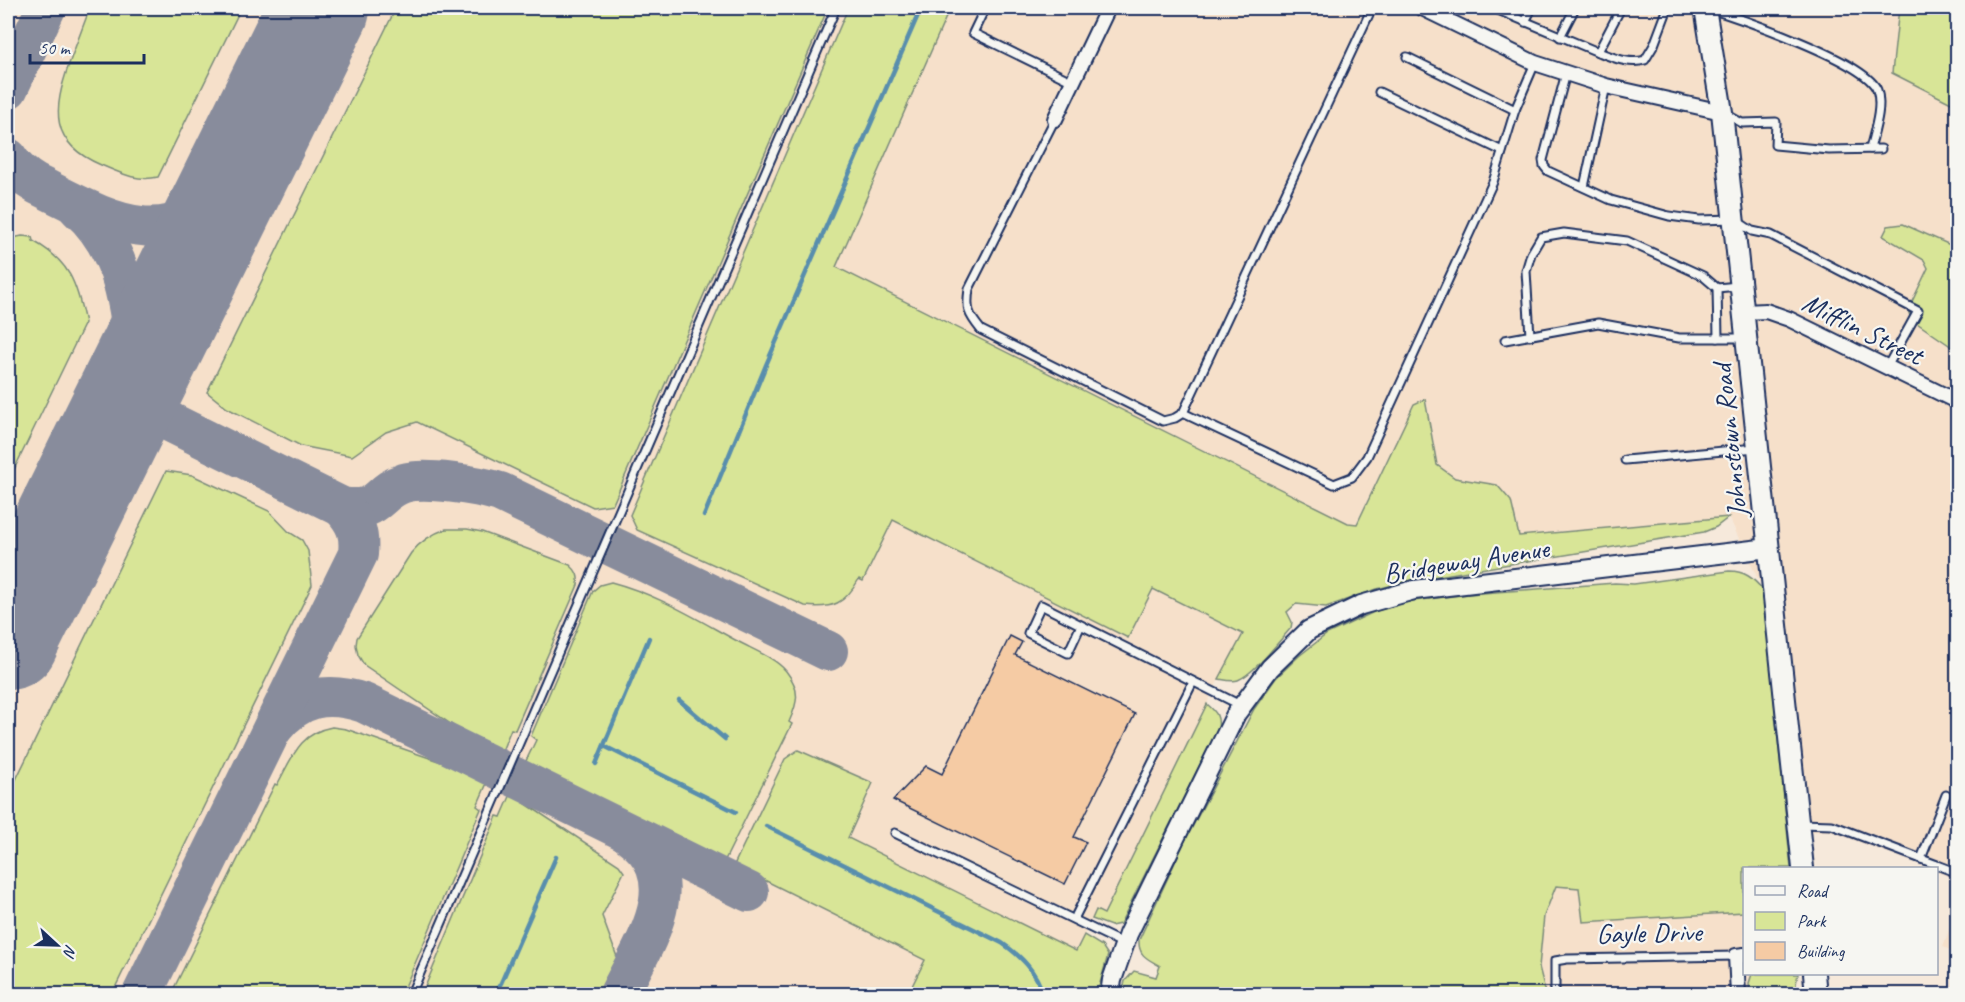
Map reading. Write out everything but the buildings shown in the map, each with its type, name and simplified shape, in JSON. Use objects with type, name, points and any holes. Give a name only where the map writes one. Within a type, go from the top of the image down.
[{"type":"main road","name":"Johnstown Road","points":[[1706,8],[1722,112],[1803,867]]},
{"type":"main road","points":[[1814,975],[1816,994]]},
{"type":"street","points":[[1055,120],[1108,8]]},
{"type":"street","points":[[1427,9],[1535,63],[1606,86],[1722,112]]},
{"type":"street","name":"Mifflin Street","points":[[1744,312],[1766,311],[1789,319],[1958,402]]},
{"type":"street","name":"Bridgeway Avenue","points":[[1110,994],[1112,980],[1125,944],[1226,735],[1242,706],[1270,668],[1309,630],[1371,602],[1414,590],[1769,548]]},
{"type":"street","points":[[1738,994],[1740,955]]},
{"type":"lane","points":[[411,994],[836,8]]},
{"type":"lane","points":[[985,8],[973,33],[1073,82]]},
{"type":"lane","points":[[1055,120],[969,289],[966,306],[972,319],[981,330],[1163,421],[1175,418],[1183,413],[1372,8]]},
{"type":"lane","points":[[1493,8],[1598,52],[1626,62],[1638,63],[1645,60],[1668,8]]},
{"type":"lane","points":[[1525,22],[1532,8]]},
{"type":"lane","points":[[1560,37],[1575,8]]},
{"type":"lane","points":[[1598,52],[1621,8]]},
{"type":"lane","points":[[1706,8],[1782,35],[1849,67],[1870,81],[1876,89],[1879,101],[1870,149]]},
{"type":"lane","points":[[1407,57],[1515,110]]},
{"type":"lane","points":[[1183,413],[1334,484],[1352,477],[1367,457],[1493,182],[1515,110],[1535,63]]},
{"type":"lane","points":[[1566,73],[1543,160],[1548,171],[1611,200],[1669,216],[1699,220],[1734,219],[1752,231],[1771,234],[1918,311],[1887,367]]},
{"type":"lane","points":[[1584,187],[1606,86]]},
{"type":"lane","points":[[1379,92],[1502,151]]},
{"type":"lane","points":[[1722,112],[1742,123],[1776,122],[1775,145],[1829,150],[1881,149]]},
{"type":"lane","points":[[1530,336],[1526,271],[1531,254],[1541,237],[1564,233],[1627,241],[1704,276],[1717,288],[1718,338]]},
{"type":"lane","points":[[1717,288],[1741,285]]},
{"type":"lane","points":[[1505,340],[1598,323],[1679,338],[1747,338]]},
{"type":"lane","points":[[1625,460],[1758,448]]},
{"type":"lane","points":[[1081,626],[1068,653],[1028,633],[1041,606],[1242,706]]},
{"type":"lane","points":[[1074,919],[1193,682]]},
{"type":"lane","points":[[1921,859],[1946,795]]},
{"type":"lane","points":[[1799,824],[1832,825],[1958,873]]},
{"type":"lane","points":[[895,833],[1125,944]]},
{"type":"lane","name":"Gayle Drive","points":[[1555,994],[1555,961],[1740,955]]},
{"type":"shaded area","points":[[8,8],[1899,8],[1892,73],[1957,106],[1957,248],[1903,224],[1928,268],[1908,310],[1957,353],[1957,879],[1938,872],[1938,867],[1926,867],[1830,831],[1786,833],[1763,590],[1729,517],[1519,536],[1511,501],[1497,485],[1455,478],[1437,465],[1426,400],[1414,405],[1356,524],[1348,523],[835,267],[1128,638],[1153,589],[1243,634],[1104,914],[1096,911],[1076,951],[1079,994],[8,994]]},
{"type":"shaded area","points":[[1556,886],[1579,888],[1583,922],[1743,912],[1743,975],[1752,975],[1749,983],[1750,994],[1546,994],[1539,967],[1544,916]]},
{"type":"shaded area","points":[[1957,909],[1957,953],[1943,947]]},
{"type":"green space","points":[[90,8],[241,8],[158,177],[136,178],[101,165],[84,156],[64,136],[58,110],[60,96],[69,64]]},
{"type":"green space","points":[[396,8],[828,8],[613,504],[593,507],[417,422],[386,432],[352,456],[301,446],[227,408],[207,392]]},
{"type":"green space","points":[[848,8],[950,8],[836,267],[1348,523],[1357,524],[1414,404],[1425,399],[1437,465],[1455,478],[1497,485],[1511,501],[1519,536],[1729,517],[1716,527],[1704,532],[1414,580],[1377,589],[1326,607],[1296,604],[1287,612],[1292,622],[1291,628],[1251,671],[1234,681],[1219,679],[1243,634],[1153,589],[1128,638],[893,520],[863,581],[859,579],[849,594],[837,603],[823,607],[805,606],[637,530],[630,515]]},
{"type":"green space","points":[[1899,8],[1957,8],[1957,106],[1892,73]]},
{"type":"green space","points":[[1903,224],[1957,248],[1957,353],[1911,319],[1908,310],[1928,268],[1924,260],[1883,236],[1888,226]]},
{"type":"green space","points":[[22,236],[32,237],[33,241],[64,265],[75,285],[85,323],[8,482],[8,239]]},
{"type":"green space","points":[[166,471],[192,475],[269,511],[289,532],[302,540],[308,551],[312,585],[112,994],[8,994],[8,796]]},
{"type":"green space","points":[[446,529],[482,532],[570,565],[578,576],[578,585],[515,730],[511,729],[502,751],[467,735],[364,665],[358,655],[357,638],[411,553],[427,538]]},
{"type":"green space","points":[[1729,571],[1740,572],[1748,576],[1763,590],[1791,867],[1743,867],[1743,912],[1583,922],[1579,888],[1556,886],[1544,916],[1539,967],[1546,994],[1122,994],[1125,981],[1134,971],[1156,977],[1160,966],[1142,953],[1139,940],[1184,843],[1254,709],[1276,678],[1299,656],[1327,634],[1376,611],[1405,602],[1469,594],[1615,583],[1634,584]]},
{"type":"green space","points":[[611,582],[661,600],[764,655],[781,666],[794,684],[796,702],[789,722],[792,724],[725,860],[525,763],[536,740],[531,736],[593,591],[600,585]]},
{"type":"green space","points":[[1207,704],[1217,715],[1218,729],[1120,924],[1111,926],[1092,919],[1096,910],[1104,914]]},
{"type":"green space","points":[[332,727],[346,729],[444,763],[487,783],[477,806],[481,809],[402,994],[171,994],[275,784],[277,785],[292,756],[304,741],[321,730]]},
{"type":"green space","points":[[798,750],[873,783],[848,838],[1076,951],[1084,935],[1102,946],[1108,955],[1097,994],[908,994],[925,960],[734,865],[785,759]]},
{"type":"green space","points":[[511,794],[619,865],[624,872],[602,916],[617,957],[598,994],[422,994],[497,816],[501,817]]},
{"type":"green space","points":[[1752,975],[1798,975],[1794,994],[1750,994],[1749,983]]},
{"type":"waterway","points":[[704,516],[766,365],[921,8]]},
{"type":"waterway","points":[[596,764],[649,638]]},
{"type":"waterway","points":[[679,700],[725,739]]},
{"type":"waterway","points":[[604,746],[736,812]]},
{"type":"waterway","points":[[766,826],[1002,943],[1027,965],[1043,994]]},
{"type":"waterway","points":[[494,994],[501,983],[556,857]]},
{"type":"taxiway","points":[[8,89],[46,8]]},
{"type":"taxiway","points":[[8,158],[20,173],[36,184],[89,210],[138,226],[162,226],[185,220],[209,205],[233,181]]},
{"type":"taxiway","points":[[78,208],[96,227],[110,248],[119,271],[126,295],[142,395],[146,405],[157,416]]},
{"type":"taxiway","points":[[108,435],[122,387],[128,354]]},
{"type":"taxiway","points":[[170,422],[342,507],[364,507],[377,501],[395,487],[413,481],[452,483],[500,492],[828,651]]},
{"type":"taxiway","points":[[142,994],[358,554],[356,529],[342,507]]},
{"type":"taxiway","points":[[274,727],[293,708],[314,699],[338,697],[364,703],[749,892]]},
{"type":"taxiway","points":[[619,994],[649,934],[660,892],[657,872],[648,852],[630,835]]},
{"type":"runway","points":[[8,639],[319,8]]}]
